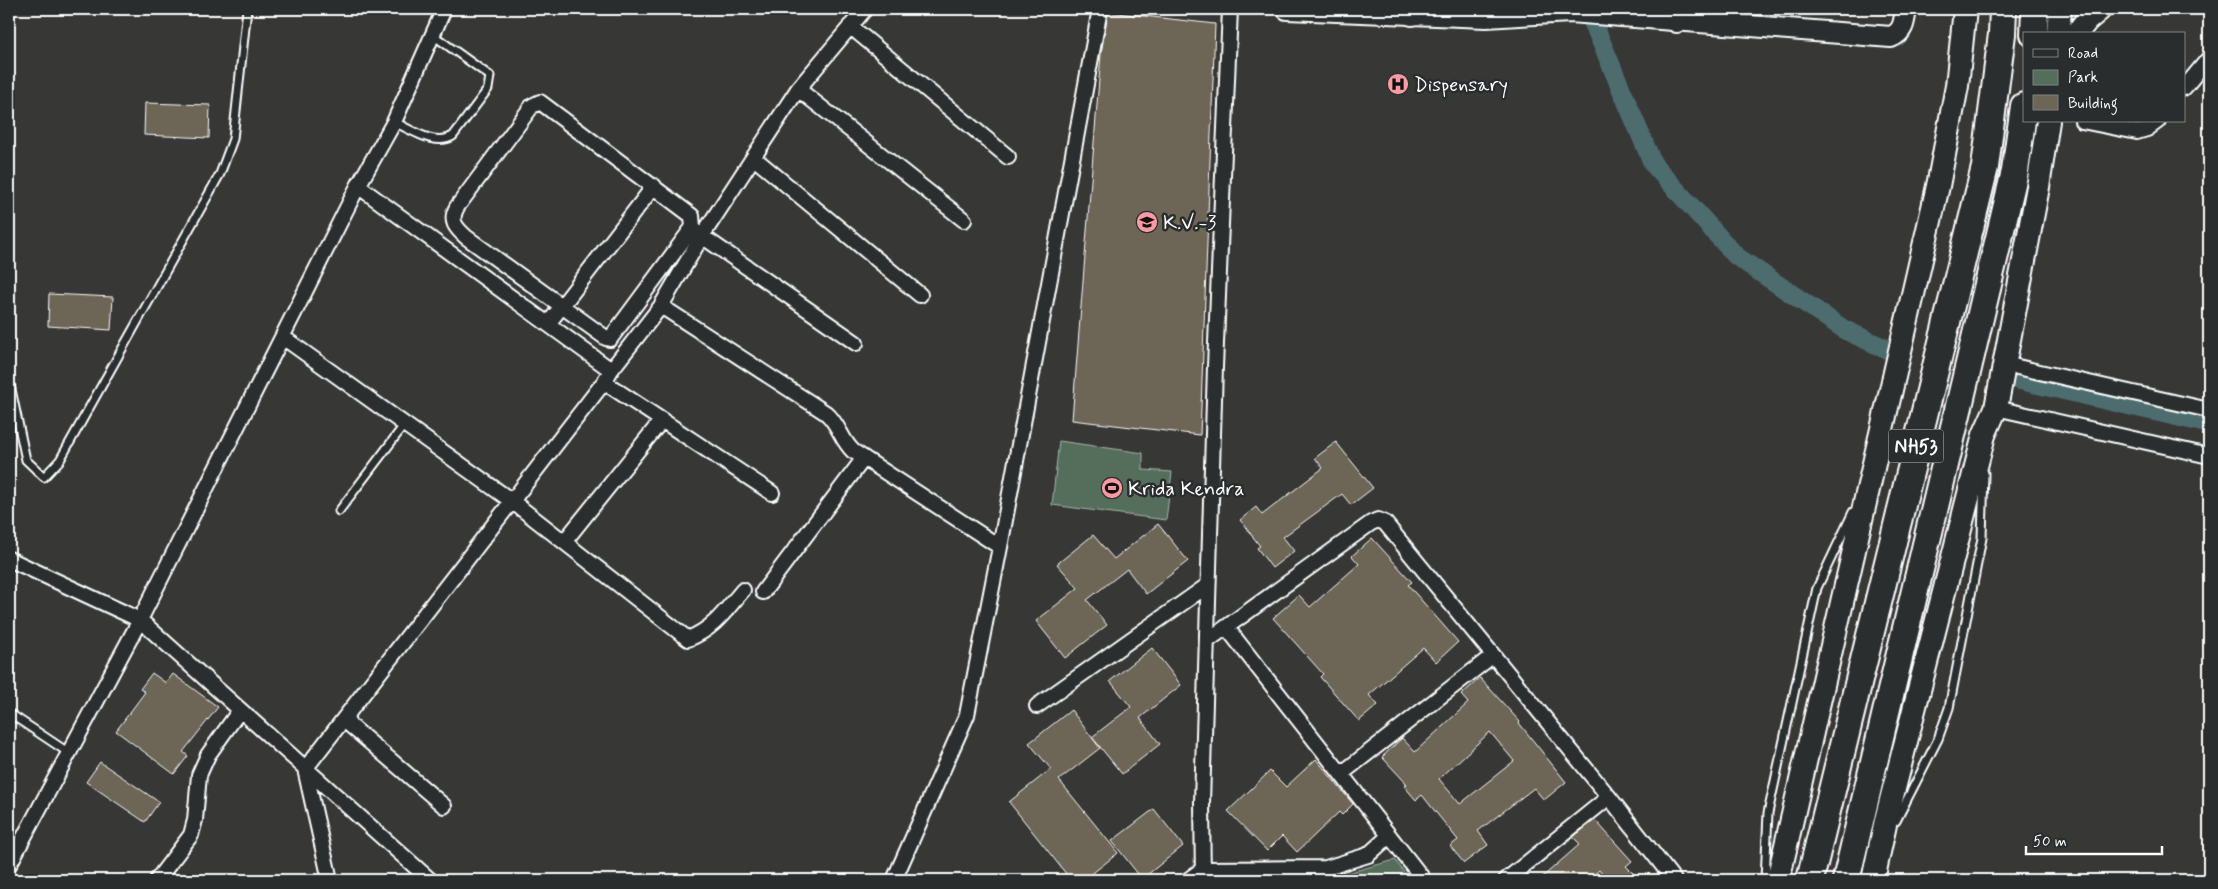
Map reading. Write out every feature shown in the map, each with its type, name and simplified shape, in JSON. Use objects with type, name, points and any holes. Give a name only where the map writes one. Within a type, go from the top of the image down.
[{"type":"highway","name":"NH53","points":[[1810,880],[1985,167],[2002,34],[2003,9]]},
{"type":"highway","points":[[2034,32],[2035,9]]},
{"type":"highway","name":"NH53","points":[[1846,880],[2016,170],[2023,114]]},
{"type":"main road","points":[[1948,9],[1955,26],[1956,94]]},
{"type":"main road","points":[[1778,880],[1936,195],[1956,94],[1965,9]]},
{"type":"main road","points":[[2058,32],[2060,9]]},
{"type":"main road","points":[[2078,32],[2087,20],[2100,9]]},
{"type":"main road","points":[[1873,880],[1984,435],[1996,408],[2038,187],[2048,122]]},
{"type":"street","points":[[9,865],[140,620],[284,338],[358,186],[394,122],[444,9]]},
{"type":"street","points":[[305,768],[513,502],[661,306],[702,236],[798,89],[865,9]]},
{"type":"street","points":[[894,880],[967,715],[1100,9]]},
{"type":"street","points":[[1203,875],[1202,803],[1214,377],[1230,9]]},
{"type":"street","points":[[1287,9],[1412,12],[1486,17],[1570,12],[1678,15],[1891,38],[1899,34],[1903,26],[1906,9]]},
{"type":"street","points":[[850,26],[1008,156]]},
{"type":"street","points":[[2186,86],[2209,58]]},
{"type":"street","points":[[798,89],[964,220]]},
{"type":"street","points":[[536,103],[545,104],[654,186],[692,216],[693,227],[610,339],[561,307],[466,237],[456,228],[453,222],[452,215],[536,103]]},
{"type":"street","points":[[2087,122],[2137,132],[2148,129],[2157,122]]},
{"type":"street","points":[[754,158],[920,295]]},
{"type":"street","points":[[358,186],[611,370]]},
{"type":"street","points":[[548,324],[654,186]]},
{"type":"street","points":[[437,244],[453,222]]},
{"type":"street","points":[[702,236],[856,343]]},
{"type":"street","points":[[661,306],[826,413],[834,420],[844,444],[1000,547]]},
{"type":"street","points":[[284,338],[513,502],[688,639],[704,632],[715,624],[743,590]]},
{"type":"street","points":[[2004,364],[2209,410]]},
{"type":"street","points":[[604,382],[772,493]]},
{"type":"street","points":[[1996,408],[2209,456]]},
{"type":"street","points":[[564,542],[662,420]]},
{"type":"street","points":[[762,592],[864,458]]},
{"type":"street","points":[[1207,642],[1371,523],[1378,520],[1385,524],[1609,797],[1674,880]]},
{"type":"street","points":[[9,559],[140,620],[430,880]]},
{"type":"street","points":[[1037,706],[1208,585]]},
{"type":"street","points":[[1227,628],[1424,880]]},
{"type":"street","points":[[1341,774],[1492,656]]},
{"type":"street","points":[[156,880],[191,835],[195,820],[199,775],[208,755],[240,710]]},
{"type":"street","points":[[344,720],[444,806]]},
{"type":"street","points":[[305,768],[330,880]]},
{"type":"street","points":[[1506,880],[1609,797]]},
{"type":"street","points":[[1188,880],[1203,875],[1326,868],[1368,855],[1390,836]]},
{"type":"lane","points":[[9,380],[26,460],[44,477],[60,460],[220,174],[233,139],[247,9]]},
{"type":"lane","points":[[394,122],[438,141],[446,140],[453,136],[488,89],[490,76],[433,35]]},
{"type":"lane","points":[[339,511],[405,424]]},
{"type":"lane","points":[[1878,855],[1938,739],[1949,708],[1982,538],[1984,435]]},
{"type":"lane","points":[[1765,880],[1768,813],[1817,588],[1871,475]]},
{"type":"lane","points":[[9,713],[68,753]]},
{"type":"green space","name":"Krida Kendra","points":[[1059,441],[1143,453],[1143,470],[1172,472],[1166,520],[1052,505]]},
{"type":"green space","points":[[1395,860],[1410,880],[1321,880]]},
{"type":"building","name":"K.V.-3","points":[[1108,12],[1215,24],[1200,435],[1072,420],[1101,54]]},
{"type":"building","points":[[145,103],[210,105],[209,138],[144,135]]},
{"type":"building","points":[[49,294],[113,297],[111,330],[48,326]]},
{"type":"building","points":[[1336,442],[1373,488],[1351,505],[1342,494],[1283,537],[1294,551],[1272,568],[1257,548],[1260,546],[1240,520],[1256,507],[1262,515],[1323,468],[1315,458]]},
{"type":"building","points":[[1158,524],[1188,561],[1146,594],[1127,569],[1087,600],[1107,625],[1065,658],[1036,621],[1078,588],[1057,564],[1093,535],[1114,559]]},
{"type":"building","points":[[1372,538],[1412,582],[1408,585],[1458,642],[1436,662],[1423,648],[1369,695],[1378,705],[1359,721],[1320,677],[1323,674],[1273,618],[1299,595],[1310,607],[1359,564],[1352,556]]},
{"type":"building","points":[[1152,648],[1181,685],[1140,718],[1160,744],[1122,774],[1092,737],[1131,707],[1110,681]]},
{"type":"building","points":[[152,673],[166,683],[173,674],[218,707],[183,752],[188,756],[174,774],[116,731],[145,692],[140,689]]},
{"type":"building","points":[[1480,678],[1520,722],[1566,782],[1544,800],[1534,788],[1478,831],[1488,845],[1464,863],[1450,846],[1458,840],[1422,795],[1416,800],[1404,786],[1407,784],[1382,757],[1402,738],[1415,752],[1468,703],[1461,695]],"holes":[[[1490,732],[1514,761],[1460,804],[1439,779]]]},
{"type":"building","points":[[1071,710],[1100,748],[1059,780],[1118,853],[1084,880],[1071,880],[1009,802],[1051,769],[1029,743]]},
{"type":"building","points":[[1316,759],[1353,804],[1342,815],[1339,812],[1297,852],[1282,836],[1267,851],[1228,811],[1270,771],[1286,787]]},
{"type":"building","points":[[100,762],[159,802],[145,822],[86,782]]},
{"type":"building","points":[[1154,809],[1183,846],[1142,879],[1112,841]]},
{"type":"building","points":[[1595,820],[1632,861],[1626,866],[1640,880],[1607,880],[1599,870],[1588,880],[1539,880],[1580,844],[1573,837]]},
{"type":"waterway","points":[[1592,20],[1653,164],[1736,256],[1845,330],[1895,353]]},
{"type":"waterway","points":[[2014,379],[2209,424]]},
{"type":"place","name":"Dispensary","points":[[1398,84]]},
{"type":"place","name":"K.V.-3","points":[[1147,222]]},
{"type":"place","name":"Krida Kendra","points":[[1112,488]]}]
